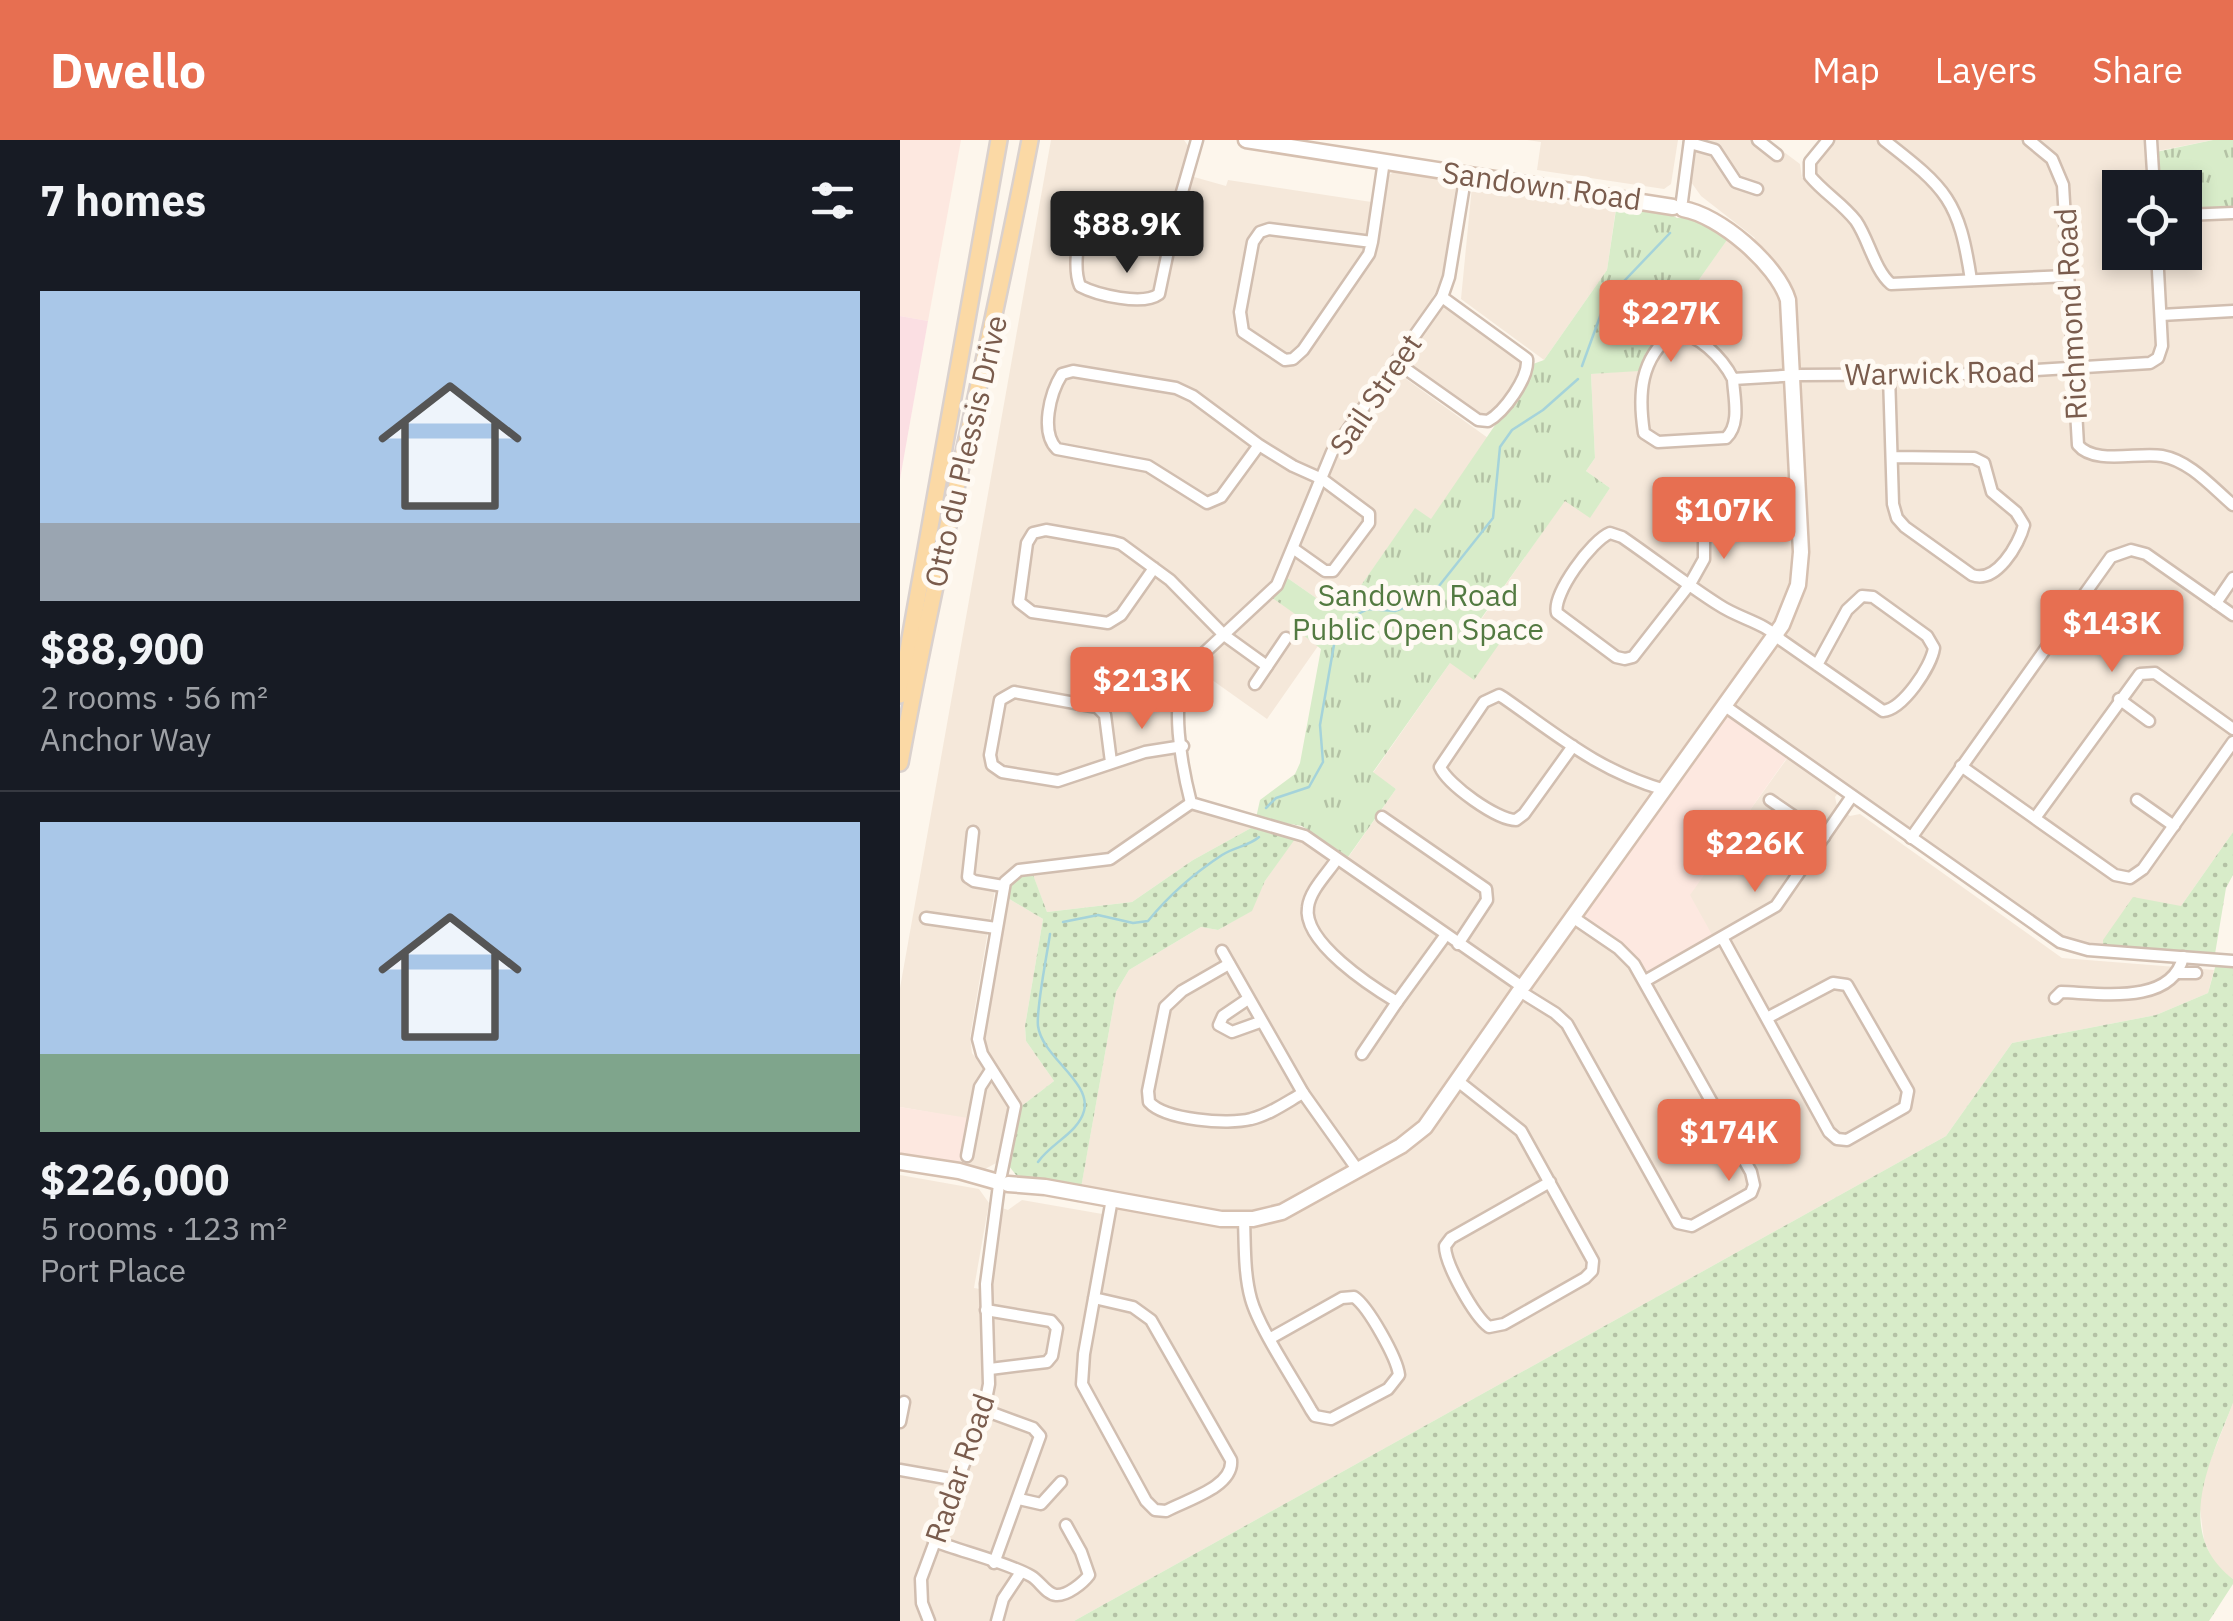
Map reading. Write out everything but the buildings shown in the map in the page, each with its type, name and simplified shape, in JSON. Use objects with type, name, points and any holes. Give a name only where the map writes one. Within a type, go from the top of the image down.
[{"type":"main road","name":"Otto du Plessis Drive","points":[[900,696],[999,140]]},
{"type":"main road","name":"Otto du Plessis Drive","points":[[900,762],[1030,140]]},
{"type":"street","points":[[1176,213],[1104,200],[1093,203],[1086,214],[1077,265],[1080,286],[1146,300],[1156,298],[1164,285],[1176,213],[1198,140]]},
{"type":"street","name":"Sandown Road","points":[[900,1162],[1220,1219],[1244,1220],[1282,1212],[1416,1135],[1460,1082],[1792,605],[1801,563],[1790,308],[1778,275],[1765,261],[1721,227],[1679,203],[1542,191],[1318,145],[1246,140]]},
{"type":"street","points":[[1758,140],[1777,155]]},
{"type":"street","points":[[1828,140],[1810,162],[1810,176],[1853,218],[1888,282],[1898,286],[2068,276]]},
{"type":"street","points":[[1884,140],[1921,168],[1952,204],[1962,225],[1972,280]]},
{"type":"street","name":"Richmond Road","points":[[2029,140],[2052,159],[2061,178],[2077,442],[2082,452],[2170,458],[2189,468],[2233,505]]},
{"type":"street","points":[[2151,140],[2153,170]]},
{"type":"street","points":[[1679,203],[1690,142],[1703,143],[1718,153],[1736,182],[1756,189]]},
{"type":"street","points":[[1372,242],[1269,229],[1260,232],[1254,242],[1240,312],[1243,332],[1284,360],[1298,356],[1369,254],[1372,242],[1384,161]]},
{"type":"street","name":"Sail Street","points":[[1191,803],[1177,703],[1180,684],[1189,667],[1277,584],[1335,447],[1442,297],[1450,277],[1466,174]]},
{"type":"street","points":[[2202,215],[2233,213]]},
{"type":"street","name":"Warwick Road","points":[[1733,379],[2146,364],[2154,361],[2162,350],[2158,270]]},
{"type":"street","points":[[1396,362],[1478,420],[1488,421],[1497,415],[1526,374],[1527,359],[1442,297]]},
{"type":"street","points":[[2161,315],[2233,311]]},
{"type":"street","points":[[1673,333],[1691,336],[1720,360],[1733,379],[1735,423],[1726,438],[1658,442],[1644,433],[1642,374],[1673,333]]},
{"type":"street","points":[[1259,444],[1221,498],[1207,503],[1148,466],[1057,449],[1048,434],[1053,394],[1062,374],[1073,370],[1176,388],[1293,466],[1322,478],[1368,512],[1370,521],[1333,571],[1325,571],[1294,548]]},
{"type":"street","points":[[1888,374],[1893,504],[1900,523],[1976,577],[1991,576],[2024,528],[2020,516],[1992,492],[1984,463],[1974,458],[1892,457]]},
{"type":"street","points":[[1704,527],[1705,553],[1690,584],[1634,656],[1616,656],[1556,610],[1560,592],[1606,534],[1622,536],[1690,584],[1721,607],[1770,628],[1775,634],[1817,665],[1879,710],[1890,711],[1897,706],[1931,660],[1933,643],[1872,597],[1862,596],[1847,610],[1817,665]]},
{"type":"street","points":[[1154,568],[1120,615],[1108,623],[1032,612],[1019,602],[1028,540],[1039,530],[1114,542],[1154,568],[1185,593],[1224,635],[1267,666]]},
{"type":"street","points":[[1911,838],[2115,554],[2131,550],[2146,554],[2233,614]]},
{"type":"street","points":[[2216,602],[2233,578]]},
{"type":"street","points":[[1255,684],[1286,638]]},
{"type":"street","points":[[2036,818],[2137,675],[2151,672],[2233,729]]},
{"type":"street","points":[[1111,762],[1106,718],[1099,708],[1014,692],[1000,700],[990,754],[992,765],[998,770],[1058,781],[1145,752],[1182,746]]},
{"type":"street","points":[[1573,746],[1524,814],[1513,821],[1497,816],[1448,780],[1440,768],[1484,702],[1495,696],[1504,698],[1622,777],[1665,790]]},
{"type":"street","points":[[2119,699],[2149,720]]},
{"type":"street","points":[[1725,706],[2060,942],[2081,949],[2233,961]]},
{"type":"street","points":[[1962,766],[2115,875],[2126,878],[2141,872],[2233,742]]},
{"type":"street","points":[[1644,981],[1776,906],[1852,796]]},
{"type":"street","points":[[1770,800],[1824,837]]},
{"type":"street","points":[[2138,800],[2174,826]]},
{"type":"street","points":[[973,832],[969,878],[1004,886],[1010,875],[1020,870],[1110,859],[1191,803],[1299,834],[1567,1024],[1676,1220],[1682,1226],[1692,1226],[1746,1197],[1754,1186],[1754,1178],[1626,955],[1574,918]]},
{"type":"street","points":[[1382,817],[1486,890],[1488,900],[1458,944]]},
{"type":"street","points":[[1337,859],[1311,898],[1308,916],[1338,961],[1397,1002]]},
{"type":"street","name":"Radar Road","points":[[929,1621],[921,1586],[984,1410],[990,1368],[986,1284],[1015,1106],[980,1049],[978,1033],[1004,886]]},
{"type":"street","points":[[926,918],[996,928]]},
{"type":"street","points":[[1362,1054],[1445,936]]},
{"type":"street","points":[[1722,938],[1832,1136],[1847,1140],[1905,1108],[1908,1091],[1848,985],[1833,983],[1767,1018]]},
{"type":"street","points":[[1222,951],[1303,1094],[1357,1170]]},
{"type":"street","points":[[2178,973],[2183,957]]},
{"type":"street","points":[[1229,964],[1182,991],[1165,1007],[1149,1102],[1164,1112],[1230,1122],[1263,1115],[1303,1094]]},
{"type":"street","points":[[2076,993],[2149,990],[2178,973],[2196,973]]},
{"type":"street","points":[[1248,1000],[1223,1016],[1220,1026],[1232,1032],[1260,1022]]},
{"type":"street","points":[[966,1156],[980,1087],[991,1070]]},
{"type":"street","points":[[1460,1082],[1516,1124],[1550,1182],[1594,1261],[1585,1278],[1504,1324],[1489,1327],[1470,1303],[1446,1258],[1445,1246],[1451,1238],[1550,1182]]},
{"type":"street","points":[[1094,1298],[1134,1307],[1152,1320],[1231,1460],[1231,1472],[1225,1479],[1166,1511],[1155,1510],[1146,1501],[1082,1384],[1094,1298],[1112,1199]]},
{"type":"street","points":[[1244,1220],[1250,1298],[1271,1338],[1313,1414],[1319,1419],[1331,1419],[1388,1389],[1399,1376],[1397,1364],[1363,1304],[1354,1297],[1342,1298],[1271,1338]]},
{"type":"street","points":[[986,1310],[1051,1322],[1057,1331],[1052,1356],[1046,1364],[990,1368]]},
{"type":"street","points":[[900,1422],[904,1402]]},
{"type":"street","points":[[984,1410],[1026,1424],[1040,1433],[994,1563]]},
{"type":"street","points":[[900,1470],[957,1480]]},
{"type":"street","points":[[1019,1498],[1041,1504],[1060,1482]]},
{"type":"street","points":[[934,1541],[1021,1572],[1054,1594],[1064,1593],[1086,1580],[1088,1568],[1066,1525]]},
{"type":"street","points":[[998,1621],[1003,1599],[1021,1572]]},
{"type":"shaded area","points":[[900,140],[961,140],[928,321],[900,316]]},
{"type":"shaded area","points":[[1051,140],[1184,140],[1189,147],[1173,201],[1165,205],[1084,191],[1081,206],[1088,207],[1092,202],[1176,213],[1187,175],[1226,186],[1228,180],[1378,203],[1370,254],[1375,258],[1388,176],[1395,171],[1451,179],[1456,186],[1441,284],[1432,298],[1439,302],[1443,297],[1529,363],[1498,415],[1475,419],[1396,364],[1334,451],[1341,456],[1395,377],[1402,376],[1488,438],[1431,520],[1415,509],[1348,604],[1319,600],[1286,577],[1305,621],[1298,631],[1318,646],[1267,719],[1191,665],[1177,690],[1190,803],[1253,821],[1251,828],[1193,860],[1132,902],[1047,912],[1031,870],[1005,883],[970,880],[968,883],[995,889],[970,1037],[972,1053],[1010,1106],[1000,1161],[985,1169],[960,1163],[968,1119],[900,1107],[900,988]]},
{"type":"shaded area","points":[[1527,140],[1678,140],[1671,184],[1664,189],[1537,170],[1541,142]]},
{"type":"shaded area","points":[[1697,140],[1768,140],[1800,164],[1802,178],[1808,176],[1827,140],[2213,140],[2153,152],[2154,170],[2102,170],[2102,270],[2202,270],[2202,213],[2233,212],[2233,832],[2181,906],[2103,950],[2068,945],[1841,789],[1835,797],[1837,806],[1850,816],[1860,814],[2062,958],[2214,970],[2208,993],[2156,1015],[2012,1043],[1946,1136],[1074,1621],[900,1621],[900,1175],[979,1189],[989,1203],[974,1288],[986,1290],[999,1207],[1008,1210],[1022,1200],[1108,1215],[1111,1198],[1080,1193],[1116,992],[1129,970],[1201,927],[1218,930],[1251,911],[1265,881],[1299,832],[1345,862],[1396,789],[1373,773],[1450,663],[1504,638],[1480,621],[1565,500],[1590,517],[1610,488],[1586,471],[1595,458],[1591,374],[1639,370],[1731,234],[1748,247],[1755,238],[1701,196],[1691,182]],"holes":[[[1725,706],[1791,753],[1689,895]]]},
{"type":"shaded area","points":[[1472,186],[1552,194],[1552,199],[1616,208],[1607,270],[1544,360],[1461,299]]},
{"type":"shaded area","points":[[900,316],[928,321],[900,479]]},
{"type":"shaded area","points":[[1724,705],[1791,752],[1690,895],[1716,942],[1645,979],[1635,963],[1575,917]]},
{"type":"shaded area","points":[[1006,897],[1043,919],[1025,1026],[1026,1041],[1054,1081],[1019,1108],[980,1049]]},
{"type":"shaded area","points":[[900,1107],[968,1118],[960,1163],[900,1153]]},
{"type":"shaded area","points":[[2233,1403],[2233,1579],[2215,1566],[2204,1540],[2199,1501]]},
{"type":"green space","points":[[2213,140],[2233,140],[2233,207],[2202,208],[2202,170],[2158,170],[2156,152]]},
{"type":"green space","name":"Sandown Road Public Open Space","points":[[1617,203],[1663,210],[1677,218],[1691,217],[1727,240],[1639,371],[1591,374],[1595,458],[1586,471],[1610,488],[1590,518],[1565,501],[1480,620],[1504,637],[1474,680],[1450,663],[1373,772],[1396,789],[1348,857],[1302,826],[1256,818],[1260,800],[1295,774],[1300,763],[1321,649],[1298,631],[1305,621],[1271,597],[1286,577],[1319,600],[1327,590],[1348,604],[1415,508],[1431,519],[1533,364],[1544,360],[1607,270]]},
{"type":"green space","points":[[1251,828],[1295,839],[1265,881],[1252,911],[1218,930],[1201,927],[1129,970],[1116,992],[1081,1188],[1016,1175],[1009,1166],[1019,1108],[1054,1081],[1026,1041],[1025,1026],[1043,919],[1006,897],[1011,882],[1032,872],[1047,912],[1132,902],[1193,860]]},
{"type":"green space","points":[[2233,832],[2233,875],[2226,888],[2215,954],[2103,946],[2103,940],[2133,897],[2181,906]]},
{"type":"green space","points":[[2216,964],[2233,966],[2233,1403],[2207,1472],[2200,1518],[2204,1540],[2233,1584],[2209,1621],[1074,1621],[1946,1136],[2012,1043],[2156,1015],[2208,993]]},
{"type":"waterway","points":[[1582,366],[1606,300],[1670,233]]},
{"type":"waterway","points":[[1354,616],[1368,609],[1395,611],[1439,586],[1493,518],[1500,447],[1512,430],[1543,410],[1578,379]]},
{"type":"waterway","points":[[1266,808],[1276,798],[1309,787],[1323,762],[1320,725],[1340,629]]},
{"type":"waterway","points":[[1063,922],[1098,915],[1133,923],[1148,921],[1201,870],[1259,837]]},
{"type":"waterway","points":[[1038,1162],[1076,1126],[1084,1111],[1081,1090],[1048,1048],[1038,1026],[1050,934]]}]
